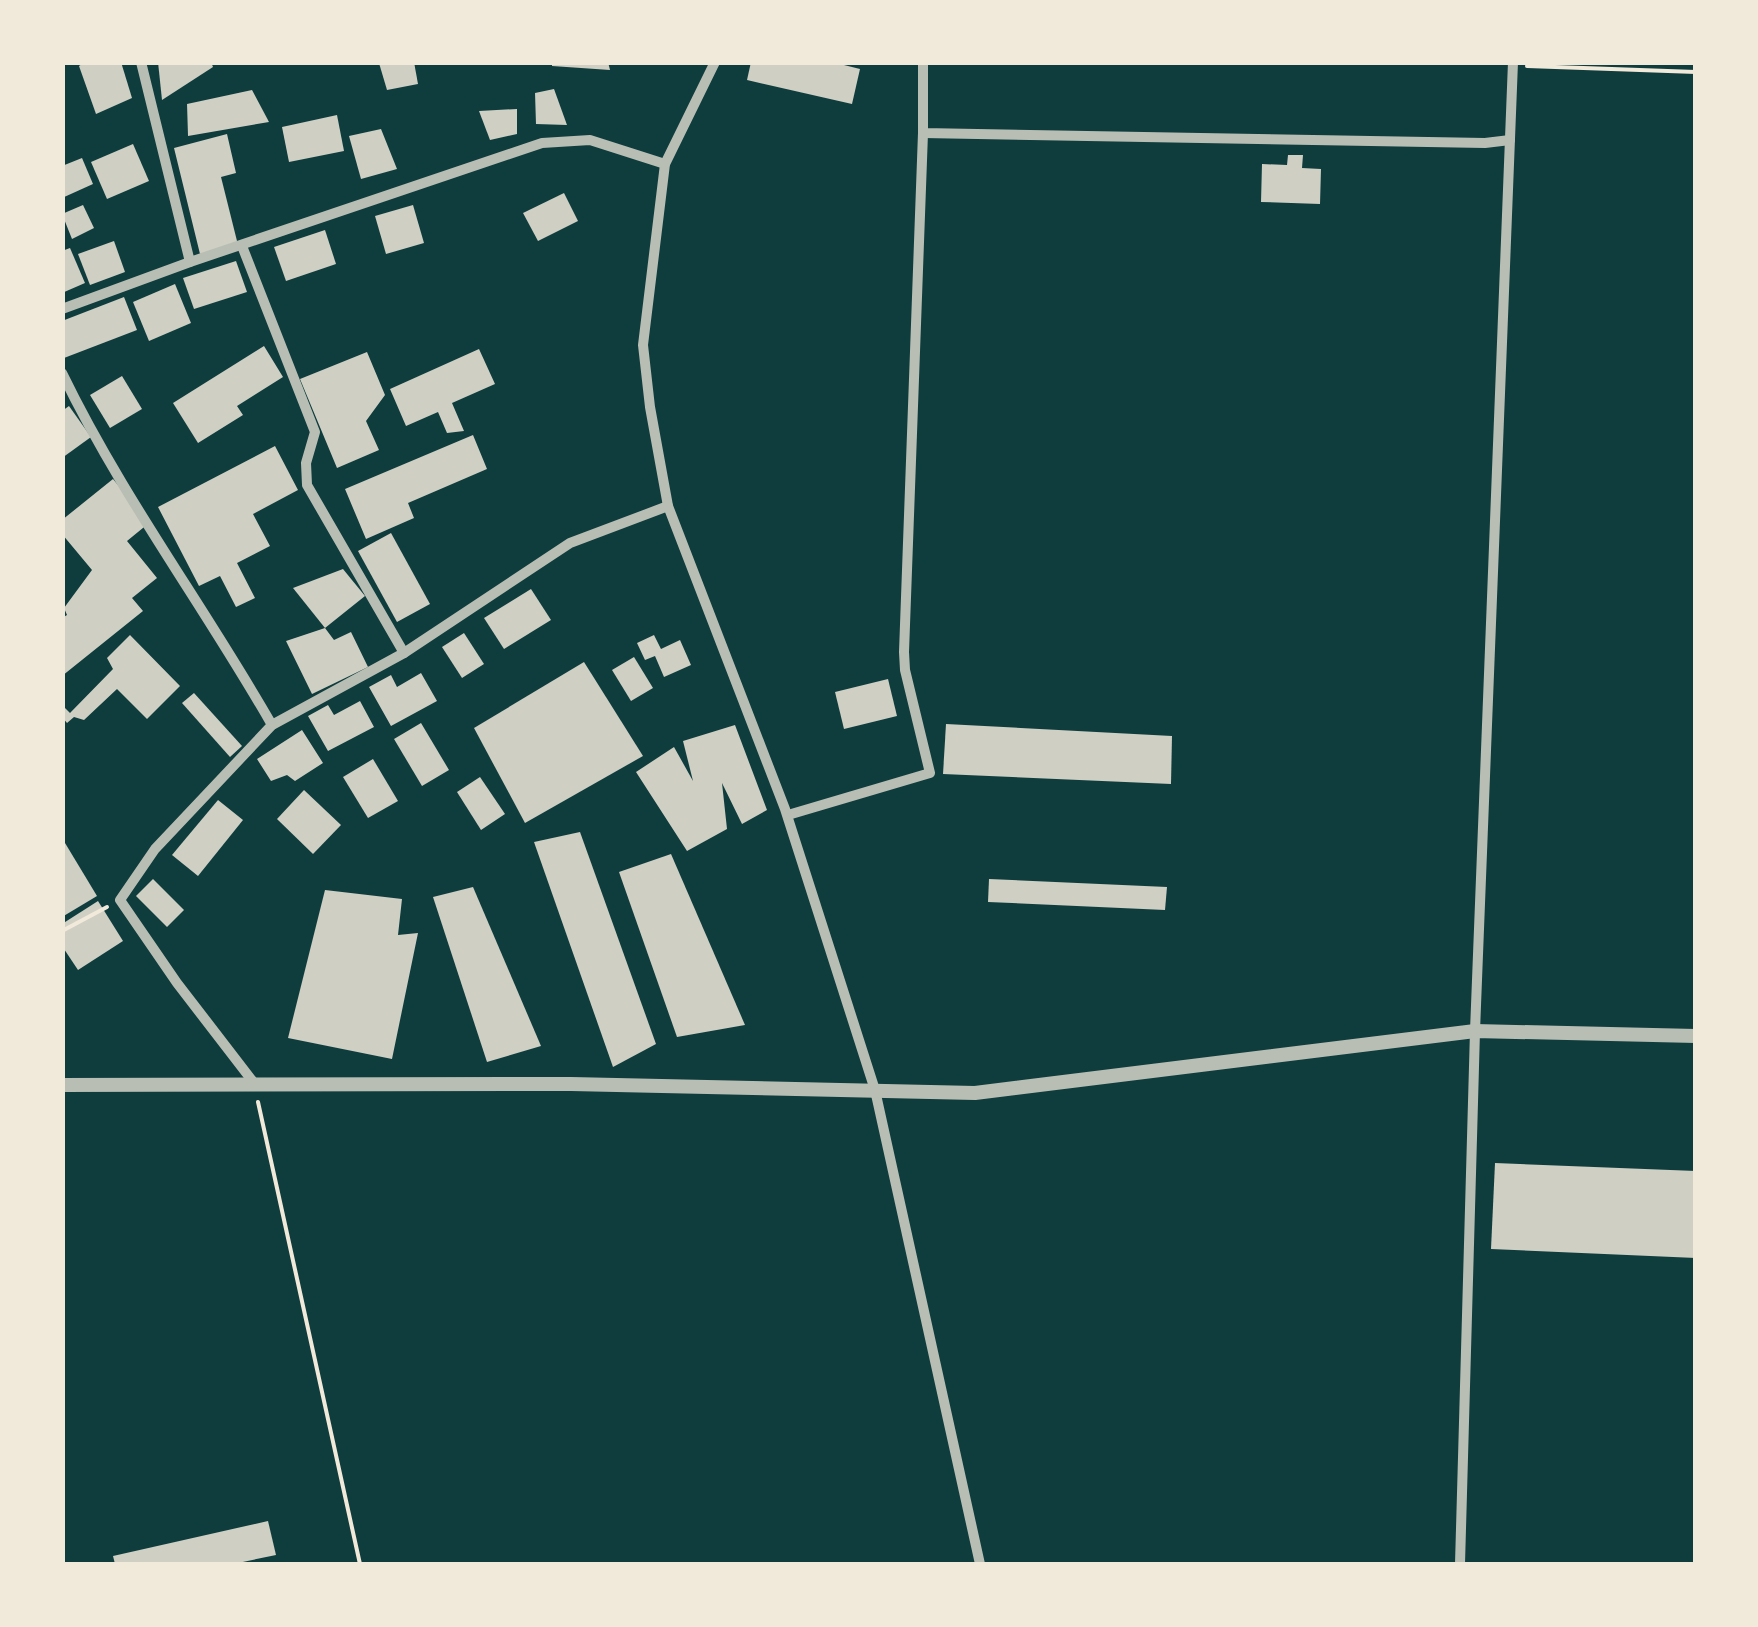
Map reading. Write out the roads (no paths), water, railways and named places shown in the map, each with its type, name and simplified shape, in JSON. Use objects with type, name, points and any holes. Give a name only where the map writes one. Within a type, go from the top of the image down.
[{"type":"street","points":[[141,62],[190,262]]},
{"type":"street","points":[[715,62],[665,164],[643,345],[650,406],[668,506],[788,816],[875,1090],[980,1564]]},
{"type":"street","points":[[788,816],[930,773],[904,652],[923,62]]},
{"type":"street","points":[[1460,1564],[1475,1031],[1512,64]]},
{"type":"street","points":[[923,133],[1485,143],[1510,140]]},
{"type":"street","points":[[62,310],[190,262],[542,143],[590,140],[665,164]]},
{"type":"street","points":[[242,246],[315,432],[306,463],[307,485],[404,654]]},
{"type":"street","points":[[62,373],[103,455],[272,725]]},
{"type":"street","points":[[254,1083],[177,983],[120,900],[155,849],[272,725],[404,654],[570,542],[668,506]]},
{"type":"street","points":[[62,1085],[254,1083],[975,1093],[1475,1031],[1696,1036]]}]
